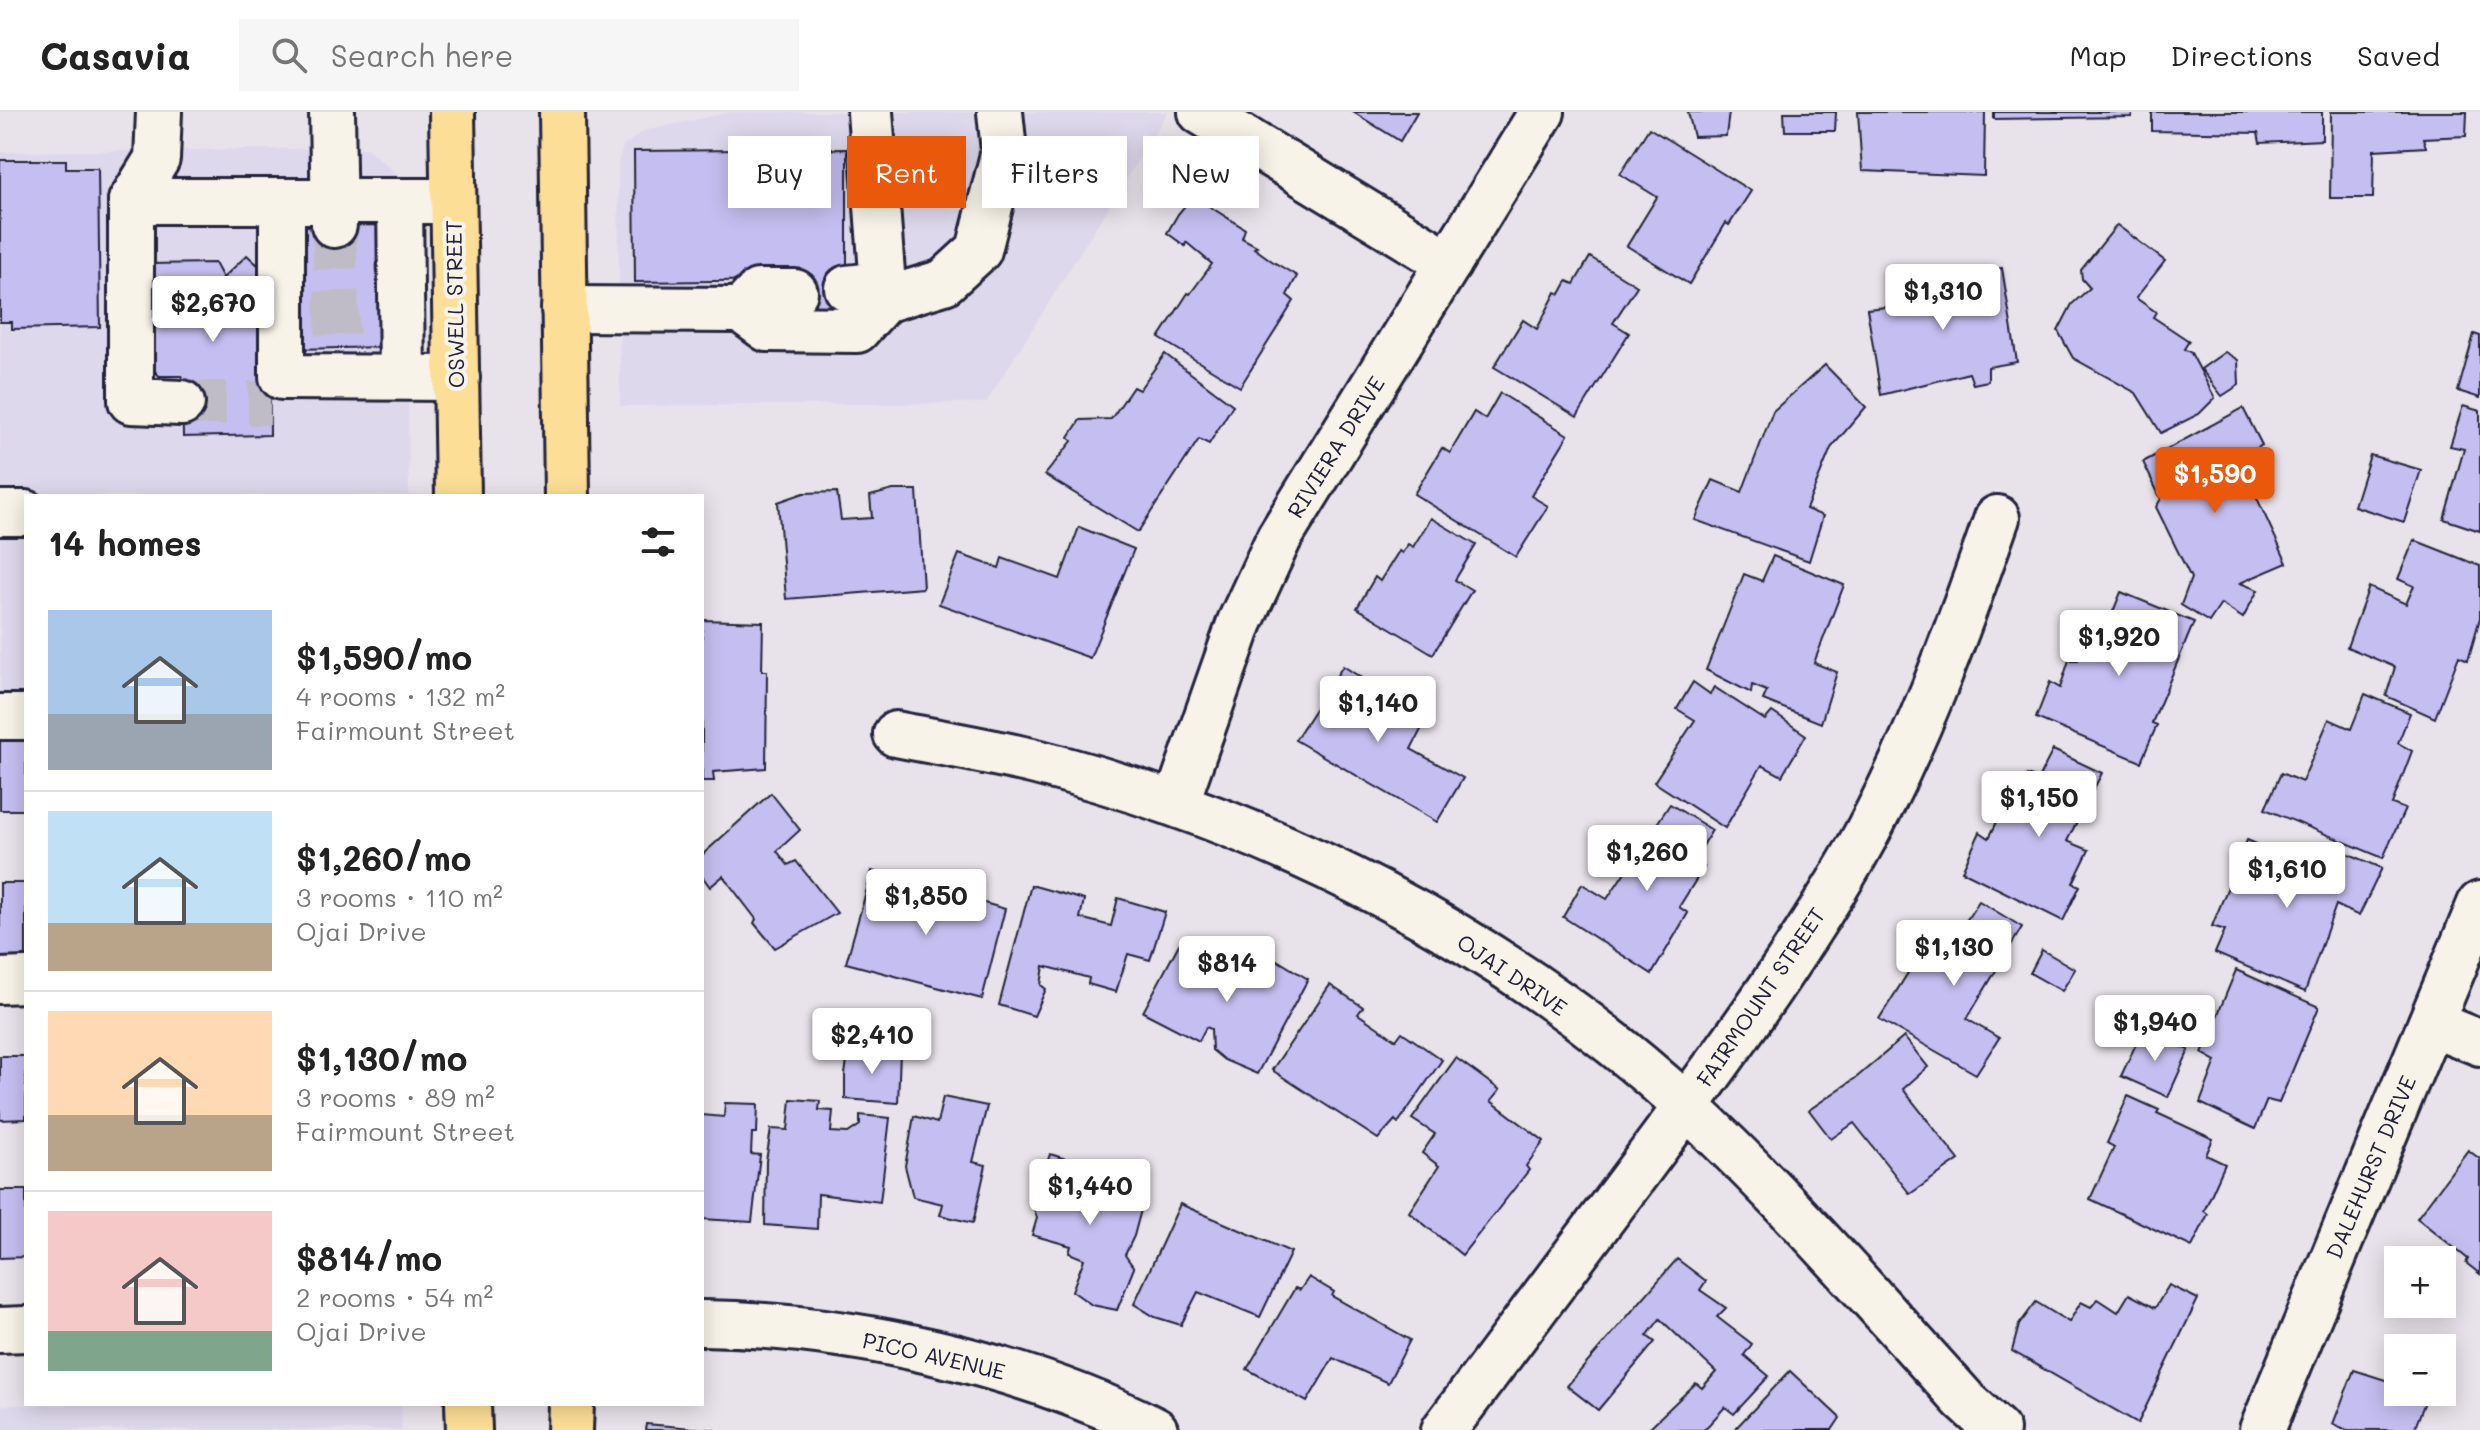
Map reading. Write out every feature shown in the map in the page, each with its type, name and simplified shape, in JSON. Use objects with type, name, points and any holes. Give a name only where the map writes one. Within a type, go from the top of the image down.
[{"type":"main road","name":"OSWELL STREET","points":[[452,112],[458,494]]},
{"type":"main road","points":[[562,112],[567,494]]},
{"type":"main road","points":[[468,1406],[469,1430]]},
{"type":"main road","points":[[570,1430],[571,1406]]},
{"type":"street","points":[[159,112],[157,159],[131,201],[131,401],[182,403]]},
{"type":"street","points":[[332,112],[334,213]]},
{"type":"street","points":[[564,309],[741,310],[767,329],[857,330],[866,294],[870,112]]},
{"type":"street","points":[[866,294],[944,282],[979,250],[1004,151],[1000,112]]},
{"type":"street","points":[[1201,112],[1449,263]]},
{"type":"street","name":"RIVIERA DRIVE","points":[[1176,804],[1240,622],[1279,538],[1542,112]]},
{"type":"street","points":[[131,201],[282,202],[334,213],[400,201],[453,201]]},
{"type":"street","points":[[400,201],[402,377]]},
{"type":"street","points":[[282,202],[282,377],[338,362],[402,377],[457,378]]},
{"type":"street","points":[[741,310],[758,292],[795,292]]},
{"type":"street","points":[[270,403],[288,403],[338,362]]},
{"type":"street","points":[[0,513],[24,513]]},
{"type":"street","name":"FAIRMOUNT STREET","points":[[1444,1430],[1686,1106],[1794,955],[1854,856],[1907,754],[1951,649],[1997,518]]},
{"type":"street","points":[[0,717],[24,717]]},
{"type":"street","name":"OJAI DRIVE","points":[[896,734],[1036,762],[1176,804],[1275,843],[1395,901],[1509,969],[1616,1047],[1686,1106],[1763,1180],[1964,1400],[1997,1430]]},
{"type":"street","name":"DALEHURST DRIVE","points":[[2262,1430],[2480,904]]},
{"type":"street","points":[[0,981],[24,980]]},
{"type":"street","points":[[2431,1023],[2480,1043]]},
{"type":"street","name":"PICO AVENUE","points":[[704,1323],[822,1331],[920,1349],[1016,1375],[1128,1416],[1155,1430]]},
{"type":"street","points":[[0,1330],[24,1329]]},
{"type":"shaded area","points":[[731,112],[1168,112],[1153,136],[1143,136],[1143,152],[1127,178],[1127,136],[982,136],[982,208],[1108,208],[986,403],[620,406],[618,164],[623,146],[643,131]]},
{"type":"shaded area","points":[[367,148],[406,181],[409,494],[24,494],[24,692],[0,692],[0,152]]},
{"type":"shaded area","points":[[0,1405],[401,1406],[402,1430],[0,1430]]},
{"type":"building","points":[[1353,112],[1417,112],[1400,141]]},
{"type":"building","points":[[1688,112],[1729,112],[1726,136],[1694,137]]},
{"type":"building","points":[[1784,112],[1836,112],[1835,131],[1785,131]]},
{"type":"building","points":[[1858,112],[1985,112],[1984,176],[1862,171]]},
{"type":"building","points":[[1994,112],[2132,112],[2132,117],[1994,119]]},
{"type":"building","points":[[2152,112],[2322,112],[2322,140],[2260,143],[2258,133],[2152,131]]},
{"type":"building","points":[[2331,112],[2467,112],[2466,136],[2423,138],[2426,147],[2374,150],[2373,198],[2330,198]]},
{"type":"building","points":[[1649,128],[1751,191],[1729,225],[1726,223],[1689,284],[1627,246],[1657,197],[1620,174]]},
{"type":"building","points":[[831,149],[847,149],[847,320],[795,320],[794,280],[635,282],[634,151],[728,150],[728,208],[831,208]]},
{"type":"building","points":[[0,160],[66,160],[66,168],[98,168],[100,327],[12,329],[12,322],[0,322]]},
{"type":"building","points":[[1183,208],[1212,208],[1245,229],[1242,238],[1257,246],[1254,248],[1297,276],[1287,295],[1294,301],[1240,387],[1159,338],[1188,293],[1212,264],[1186,242],[1185,246],[1167,233]]},
{"type":"building","points":[[384,225],[386,347],[296,349],[295,226]]},
{"type":"building","points":[[2117,225],[2165,261],[2136,298],[2156,312],[2153,317],[2189,341],[2184,349],[2191,353],[2215,398],[2199,414],[2161,433],[2136,393],[2073,358],[2058,331],[2072,304],[2090,288],[2082,279],[2081,270]]},
{"type":"building","points":[[247,255],[274,280],[269,290],[270,435],[183,437],[182,376],[159,376],[148,363],[147,264],[215,263],[223,278]]},
{"type":"building","points":[[1590,257],[1637,286],[1613,323],[1629,333],[1577,417],[1494,367],[1523,320],[1537,329],[1556,292],[1560,294],[1567,281],[1574,284]]},
{"type":"building","points":[[2002,268],[2017,362],[1988,367],[1988,381],[1973,384],[1969,373],[1881,395],[1867,309],[1886,307],[1886,303],[1900,301],[1900,289]]},
{"type":"building","points":[[2474,334],[2480,336],[2480,398],[2458,391]]},
{"type":"building","points":[[2225,352],[2238,360],[2239,385],[2222,396],[2201,369]]},
{"type":"building","points":[[1165,354],[1233,405],[1209,444],[1199,439],[1138,532],[1045,475],[1072,441],[1069,437],[1080,420],[1111,419],[1133,387],[1139,390]]},
{"type":"building","points":[[1825,365],[1866,407],[1831,448],[1806,509],[1823,516],[1809,561],[1695,520],[1713,480],[1742,492],[1773,411]]},
{"type":"building","points":[[1500,393],[1568,435],[1531,496],[1548,506],[1516,557],[1414,494],[1442,448],[1450,453],[1474,412],[1485,419]]},
{"type":"building","points":[[2463,406],[2480,411],[2480,531],[2444,519],[2464,449],[2450,446]]},
{"type":"building","points":[[2243,408],[2262,445],[2239,459],[2287,563],[2240,583],[2258,590],[2243,618],[2221,604],[2209,622],[2181,605],[2191,578],[2156,507],[2161,499],[2143,462]]},
{"type":"building","points":[[2370,455],[2421,470],[2404,522],[2354,506]]},
{"type":"building","points":[[893,490],[917,490],[923,588],[786,599],[778,502],[804,493],[837,492],[841,520],[872,518],[870,496]]},
{"type":"building","points":[[1431,518],[1476,545],[1455,580],[1472,590],[1433,654],[1357,608],[1375,577],[1380,581],[1399,551],[1402,553],[1408,544],[1413,547]]},
{"type":"building","points":[[1079,527],[1134,549],[1090,658],[939,604],[959,554],[999,568],[1002,558],[1060,579]]},
{"type":"building","points":[[2414,540],[2480,566],[2480,618],[2468,660],[2459,656],[2435,718],[2386,696],[2395,667],[2347,647],[2369,587],[2406,604],[2414,586],[2398,579]]},
{"type":"building","points":[[1773,556],[1844,585],[1814,663],[1837,672],[1821,723],[1763,700],[1767,691],[1752,685],[1751,693],[1706,670],[1744,574],[1762,581]]},
{"type":"building","points":[[2121,592],[2194,622],[2152,723],[2157,725],[2141,762],[2036,718],[2050,682],[2060,688],[2069,660],[2078,660],[2094,619],[2108,624]]},
{"type":"building","points":[[704,620],[763,622],[762,671],[767,671],[766,768],[713,772],[714,781],[704,781]]},
{"type":"building","points":[[1343,666],[1384,692],[1382,695],[1427,718],[1411,749],[1463,778],[1437,822],[1295,740]]},
{"type":"building","points":[[1693,682],[1710,694],[1714,687],[1765,720],[1772,712],[1806,735],[1782,776],[1762,765],[1725,828],[1654,782],[1695,720],[1677,709]]},
{"type":"building","points":[[2365,694],[2410,713],[2398,743],[2412,751],[2392,804],[2405,809],[2383,858],[2265,809],[2281,773],[2302,782],[2329,719],[2351,729]]},
{"type":"building","points":[[0,740],[24,740],[24,810],[0,810]]},
{"type":"building","points":[[2053,750],[2102,773],[2067,841],[2089,850],[2073,883],[2080,886],[2063,921],[1962,871],[1980,832],[1989,838],[2004,808],[2010,810],[2027,775],[2038,779]]},
{"type":"building","points":[[771,793],[800,830],[777,851],[788,865],[796,861],[837,913],[775,948],[723,876],[710,887],[704,879],[704,853]]},
{"type":"building","points":[[1670,804],[1712,830],[1694,861],[1704,867],[1679,907],[1688,913],[1652,974],[1563,917],[1582,884],[1607,899]]},
{"type":"building","points":[[2247,840],[2273,851],[2271,854],[2322,875],[2333,847],[2382,868],[2359,916],[2336,905],[2305,992],[2215,953],[2225,930],[2212,926]]},
{"type":"building","points":[[872,871],[922,887],[921,894],[958,903],[960,896],[1005,909],[982,999],[846,963]]},
{"type":"building","points":[[0,883],[24,883],[24,962],[0,962]]},
{"type":"building","points":[[1031,885],[1084,900],[1080,918],[1111,926],[1118,898],[1165,912],[1150,960],[1128,954],[1116,992],[1088,984],[1089,978],[1044,966],[1041,985],[1046,989],[1034,1016],[999,1005]]},
{"type":"building","points":[[1979,901],[2022,927],[1967,1019],[1999,1038],[1976,1074],[1879,1019],[1918,957],[1924,961],[1950,921],[1962,927]]},
{"type":"building","points":[[1179,944],[1210,961],[1217,953],[1258,975],[1261,968],[1269,972],[1275,959],[1308,979],[1257,1074],[1224,1060],[1212,1050],[1211,1029],[1206,1027],[1199,1041],[1143,1012]]},
{"type":"building","points":[[2042,950],[2075,969],[2062,991],[2030,973]]},
{"type":"building","points":[[2236,970],[2319,1007],[2279,1103],[2267,1100],[2255,1129],[2200,1103],[2216,1061],[2202,1053]]},
{"type":"building","points":[[1330,985],[1363,1007],[1358,1014],[1396,1040],[1402,1032],[1442,1060],[1398,1123],[1395,1120],[1378,1139],[1272,1070]]},
{"type":"building","points":[[2143,1029],[2189,1050],[2168,1097],[2121,1076]]},
{"type":"building","points":[[1904,1037],[1928,1067],[1903,1089],[1959,1160],[1910,1194],[1854,1123],[1831,1139],[1809,1110],[1857,1077]]},
{"type":"building","points":[[849,1048],[900,1052],[898,1103],[845,1099]]},
{"type":"building","points":[[0,1056],[24,1056],[24,1119],[0,1120]]},
{"type":"building","points":[[1456,1058],[1500,1090],[1491,1101],[1544,1141],[1526,1166],[1529,1170],[1462,1255],[1409,1212],[1439,1166],[1422,1153],[1435,1134],[1412,1119]]},
{"type":"building","points":[[2128,1096],[2213,1139],[2206,1155],[2225,1164],[2204,1211],[2208,1214],[2192,1247],[2090,1199],[2114,1147],[2107,1143]]},
{"type":"building","points":[[943,1097],[987,1106],[973,1162],[986,1165],[973,1223],[940,1215],[943,1204],[913,1197],[905,1166],[914,1116],[937,1123]]},
{"type":"building","points":[[791,1099],[820,1101],[819,1110],[833,1111],[831,1132],[848,1133],[860,1125],[860,1115],[890,1118],[880,1202],[818,1194],[817,1229],[765,1225],[766,1161],[771,1129],[788,1130]]},
{"type":"building","points":[[725,1103],[758,1104],[757,1133],[752,1133],[751,1154],[760,1155],[752,1222],[704,1219],[704,1115],[724,1117]]},
{"type":"building","points":[[2468,1150],[2480,1159],[2480,1274],[2466,1263],[2468,1259],[2456,1246],[2452,1246],[2417,1218]]},
{"type":"building","points":[[1050,1154],[1082,1164],[1082,1172],[1145,1195],[1134,1236],[1125,1255],[1134,1268],[1117,1310],[1092,1305],[1072,1291],[1084,1259],[1069,1253],[1071,1246],[1032,1235],[1037,1218],[1033,1206]]},
{"type":"building","points":[[0,1190],[24,1190],[24,1257],[0,1258]]},
{"type":"building","points":[[1180,1204],[1291,1252],[1260,1317],[1198,1292],[1181,1325],[1155,1317],[1134,1304]]},
{"type":"building","points":[[1677,1259],[1706,1281],[1700,1290],[1726,1308],[1717,1317],[1752,1344],[1744,1355],[1769,1376],[1734,1414],[1725,1407],[1704,1430],[1647,1430],[1696,1383],[1702,1388],[1716,1372],[1660,1319],[1647,1336],[1655,1342],[1598,1410],[1567,1386]]},
{"type":"building","points":[[1309,1277],[1334,1292],[1332,1296],[1410,1340],[1388,1383],[1333,1358],[1307,1402],[1247,1369],[1295,1288],[1300,1290]]},
{"type":"building","points":[[2169,1285],[2198,1299],[2138,1423],[2012,1351],[2019,1325],[2036,1302],[2069,1322],[2081,1302],[2091,1307],[2098,1299],[2118,1312],[2129,1294],[2155,1308]]},
{"type":"building","points":[[2354,1370],[2384,1380],[2384,1406],[2423,1406],[2414,1430],[2347,1430],[2333,1424]]},
{"type":"building","points":[[1790,1371],[1840,1418],[1832,1430],[1734,1430]]},
{"type":"building","points":[[646,1424],[715,1430],[645,1430]]},
{"type":"tunnel","points":[[334,225],[338,348]]},
{"type":"tunnel","points":[[182,403],[270,403]]}]
